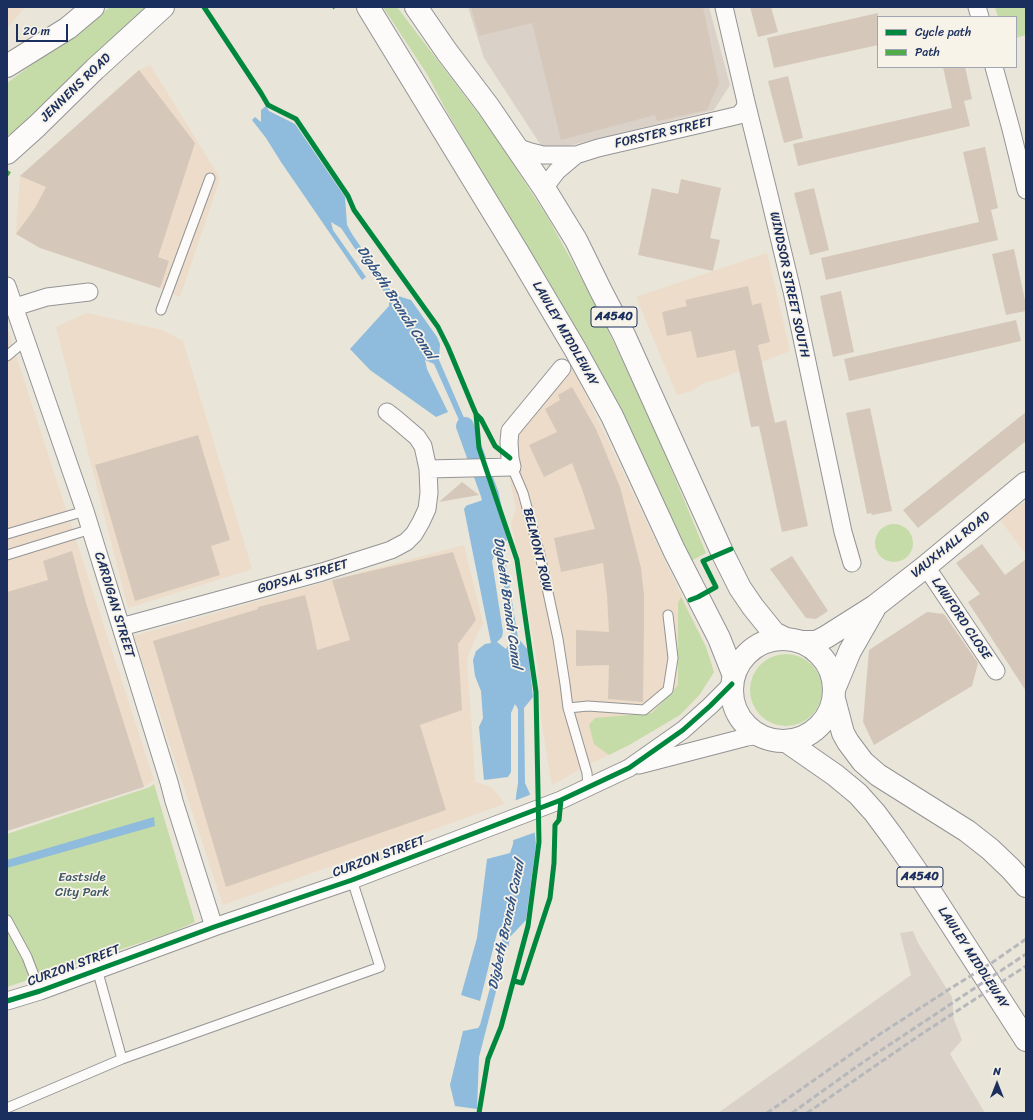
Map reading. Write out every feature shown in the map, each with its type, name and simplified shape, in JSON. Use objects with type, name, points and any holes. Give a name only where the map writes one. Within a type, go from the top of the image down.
[{"type":"main road","points":[[7,66],[70,21],[93,7]]},
{"type":"main road","name":"JENNENS ROAD","points":[[7,153],[163,7]]},
{"type":"main road","name":"LAWLEY MIDDLEWAY","points":[[368,7],[521,257],[612,416],[674,550],[719,638],[733,680]]},
{"type":"main road","name":"A4540","points":[[416,7],[447,52],[488,106],[544,188],[576,240],[600,291],[624,334],[722,552],[740,588],[753,607],[774,633],[814,649],[825,659],[833,677],[834,693],[843,733],[863,762],[878,775],[967,831],[990,849],[1026,886]]},
{"type":"main road","name":"VAUXHALL ROAD","points":[[794,640],[816,642],[875,606],[925,568],[1026,483]]},
{"type":"main road","name":"VAUXHALL ROAD","points":[[834,693],[850,652],[875,606]]},
{"type":"main road","points":[[733,680],[741,660],[753,648],[769,640],[794,640]]},
{"type":"main road","name":"A4540","points":[[733,680],[732,696],[735,708],[741,719],[749,728],[759,735],[772,740],[786,741],[800,739],[812,733],[830,712],[834,693]]},
{"type":"main road","name":"LAWLEY MIDDLEWAY","points":[[786,741],[835,774],[858,794],[875,812],[926,885],[1026,1040]]},
{"type":"street","name":"WINDSOR STREET SOUTH","points":[[724,7],[790,284],[845,541],[852,563]]},
{"type":"street","points":[[994,68],[1026,190]]},
{"type":"street","name":"FORSTER STREET","points":[[516,147],[543,154],[576,154],[731,117],[742,111],[745,108],[746,102]]},
{"type":"street","name":"FORSTER STREET","points":[[544,188],[557,171],[576,154]]},
{"type":"street","name":"CARDIGAN STREET","points":[[7,286],[91,529],[214,927]]},
{"type":"street","points":[[15,307],[47,297],[89,292]]},
{"type":"street","points":[[387,412],[396,418],[417,438],[423,446],[428,469],[512,466],[509,442],[510,431],[562,368]]},
{"type":"street","name":"GOPSAL STREET","points":[[121,627],[322,572],[391,550],[406,542],[414,534],[421,522],[429,493],[428,469]]},
{"type":"street","name":"LAWFORD CLOSE","points":[[925,568],[933,577],[996,671]]},
{"type":"street","name":"CURZON STREET","points":[[7,1002],[214,927],[352,880],[504,823],[588,788],[629,768],[682,730],[710,706],[733,680]]},
{"type":"street","name":"CURZON STREET","points":[[629,768],[759,735]]},
{"type":"lane","points":[[161,310],[210,178]]},
{"type":"lane","points":[[7,356],[26,340]]},
{"type":"lane","name":"BELMONT ROW","points":[[512,466],[523,493],[540,555],[558,639],[568,708],[587,773],[588,788]]},
{"type":"lane","points":[[7,534],[85,511]]},
{"type":"lane","points":[[7,556],[91,529]]},
{"type":"lane","points":[[568,708],[588,706],[644,710],[668,690],[673,658],[668,615]]},
{"type":"lane","points":[[7,1108],[122,1059],[380,967],[352,880]]},
{"type":"lane","points":[[7,920],[27,957],[40,991]]},
{"type":"lane","points":[[97,969],[122,1059]]},
{"type":"shaded area","points":[[7,7],[25,7],[7,29]]},
{"type":"shaded area","points":[[468,7],[709,7],[730,85],[714,110],[564,147],[542,147],[484,58]]},
{"type":"shaded area","points":[[150,65],[220,178],[180,297],[160,288],[40,248],[16,234],[20,176],[139,70]]},
{"type":"shaded area","points":[[767,253],[790,351],[716,380],[706,382],[691,391],[677,395],[636,297]]},
{"type":"shaded area","points":[[87,313],[162,330],[183,341],[252,569],[128,608],[56,327]]},
{"type":"shaded area","points":[[7,328],[154,780],[144,787],[7,831]]},
{"type":"shaded area","points":[[573,368],[706,647],[714,672],[699,696],[680,715],[629,745],[552,785],[541,719],[538,668],[521,569],[511,523],[516,509],[505,457],[516,430]]},
{"type":"shaded area","points":[[1026,501],[1026,555],[999,518]]},
{"type":"shaded area","points":[[464,545],[483,623],[467,658],[475,782],[489,786],[501,798],[504,804],[223,905],[134,636],[332,580]]},
{"type":"shaded area","points":[[913,931],[918,943],[952,997],[954,1020],[962,1040],[950,1054],[985,1113],[718,1113],[911,975],[900,933]]},
{"type":"green space","points":[[110,7],[154,7],[10,135],[7,134],[7,83]]},
{"type":"green space","points":[[383,7],[397,7],[493,133],[548,218],[591,296],[648,413],[706,553],[691,561],[489,185],[427,74]]},
{"type":"green space","points":[[995,7],[1026,7],[1026,35],[1017,38],[1017,16],[998,16]]},
{"type":"green space","points":[[890,524],[898,524],[908,529],[912,536],[912,550],[908,557],[898,562],[890,562],[880,557],[878,554],[875,547],[875,539],[880,529],[883,527]]},
{"type":"green space","points":[[681,597],[706,647],[714,672],[700,694],[680,715],[609,755],[594,744],[589,725],[595,718],[652,713],[678,685],[678,603]]},
{"type":"green space","points":[[786,654],[806,660],[816,670],[822,690],[816,710],[806,720],[786,726],[766,720],[756,710],[750,690],[756,670],[766,660]]},
{"type":"green space","name":"Eastside City Park","points":[[154,784],[195,922],[170,933],[7,987],[7,834],[150,787]]},
{"type":"water","points":[[266,106],[269,111],[295,124],[345,197],[347,225],[352,234],[388,287],[395,295],[411,300],[437,337],[440,344],[439,360],[477,450],[469,448],[463,429],[434,364],[425,360],[427,369],[448,412],[436,417],[370,370],[350,349],[389,306],[389,299],[341,228],[331,222],[333,230],[366,277],[362,280],[266,138],[252,120],[255,117],[261,122],[261,110]]},
{"type":"water","points":[[485,494],[494,497],[507,538],[504,552],[518,638],[528,650],[533,697],[524,708],[525,783],[530,794],[536,844],[526,920],[510,937],[479,1057],[477,1109],[455,1106],[450,1085],[463,1031],[478,1028],[480,1025],[501,947],[503,935],[501,928],[497,933],[480,1001],[461,995],[477,938],[487,859],[510,853],[513,844],[518,783],[518,709],[515,704],[511,713],[511,772],[508,777],[484,780],[479,727],[483,718],[481,691],[475,676],[473,660],[476,651],[485,644],[491,643],[464,509],[468,505],[483,500]],"holes":[[[496,551],[499,556],[511,628],[511,640],[506,649],[497,642],[502,637],[503,632],[492,561]]]},
{"type":"water","points":[[154,817],[155,826],[7,868],[7,860]]},
{"type":"pier","points":[[532,794],[536,832],[511,841],[514,801]]},
{"type":"building","points":[[471,7],[703,7],[719,83],[707,110],[657,121],[655,115],[561,140],[532,23],[479,36]]},
{"type":"building","points":[[750,7],[771,7],[778,32],[758,37]]},
{"type":"building","points":[[878,13],[877,45],[774,68],[767,38]]},
{"type":"building","points":[[943,68],[965,68],[972,99],[964,101],[970,126],[798,166],[793,144],[952,108]]},
{"type":"building","points":[[139,70],[195,143],[158,257],[169,261],[160,288],[40,248],[16,234],[35,208],[46,187],[20,176]]},
{"type":"building","points":[[788,76],[803,138],[784,143],[768,81]]},
{"type":"building","points":[[985,147],[998,208],[991,210],[998,240],[826,280],[821,258],[979,222],[963,152]]},
{"type":"building","points":[[681,179],[721,188],[710,238],[720,240],[713,271],[638,255],[652,188],[678,194]]},
{"type":"building","points":[[814,188],[829,250],[810,255],[794,193]]},
{"type":"building","points":[[1014,249],[1026,311],[1006,315],[992,254]]},
{"type":"building","points":[[748,286],[752,305],[761,303],[770,342],[758,345],[775,423],[786,420],[808,526],[782,532],[759,426],[751,427],[735,350],[697,358],[691,331],[667,336],[662,312],[687,306],[685,300]]},
{"type":"building","points":[[841,291],[854,352],[833,357],[820,296]]},
{"type":"building","points":[[1016,320],[1021,341],[849,381],[844,359]]},
{"type":"building","points":[[572,387],[596,429],[620,487],[641,568],[644,595],[643,702],[608,699],[609,665],[576,666],[576,630],[609,632],[607,595],[603,563],[561,572],[554,538],[595,529],[572,463],[544,477],[529,445],[557,432],[545,409],[560,400],[558,395]]},
{"type":"building","points":[[870,408],[892,511],[872,515],[871,513],[867,514],[846,413]]},
{"type":"building","points":[[1026,412],[1026,441],[918,528],[903,510]]},
{"type":"building","points":[[198,435],[230,540],[211,546],[220,575],[135,601],[95,465]]},
{"type":"building","points":[[462,482],[479,495],[439,502]]},
{"type":"building","points":[[982,544],[1005,575],[1026,559],[1026,691],[968,602],[980,594],[956,563]]},
{"type":"building","points":[[72,551],[86,603],[144,787],[7,831],[7,592],[48,580],[43,561]]},
{"type":"building","points":[[453,552],[476,620],[458,644],[462,710],[420,725],[446,810],[226,887],[153,641],[258,609],[258,607],[305,595],[317,650],[350,640],[332,580]]},
{"type":"building","points":[[792,556],[828,611],[816,619],[806,618],[770,569]]},
{"type":"building","points":[[927,612],[944,614],[978,663],[972,686],[874,745],[863,722],[869,650]]},
{"type":"waterway","name":"Digbeth Branch Canal","points":[[465,426],[490,495],[495,520]]},
{"type":"railway","points":[[767,1113],[880,1034],[993,962],[1026,939]]},
{"type":"railway","points":[[792,1113],[859,1065],[1026,954]]},
{"type":"railway","points":[[807,1113],[920,1035],[1026,966]]},
{"type":"marked path","points":[[7,175],[9,171]]},
{"type":"cycle path","points":[[204,7],[268,105],[296,119],[348,196],[354,210],[438,327],[476,414],[479,448],[517,560],[536,692],[539,842],[528,926],[501,1027],[488,1059],[479,1113]]},
{"type":"cycle path","points":[[476,414],[481,419],[495,446],[510,458]]},
{"type":"cycle path","points":[[690,600],[716,587],[703,561],[731,549]]},
{"type":"cycle path","points":[[7,1001],[40,991],[214,927],[352,880],[561,800],[629,768],[683,730],[732,684]]},
{"type":"cycle path","points":[[514,981],[522,983],[550,898],[554,863],[555,825],[559,820],[561,800]]}]
